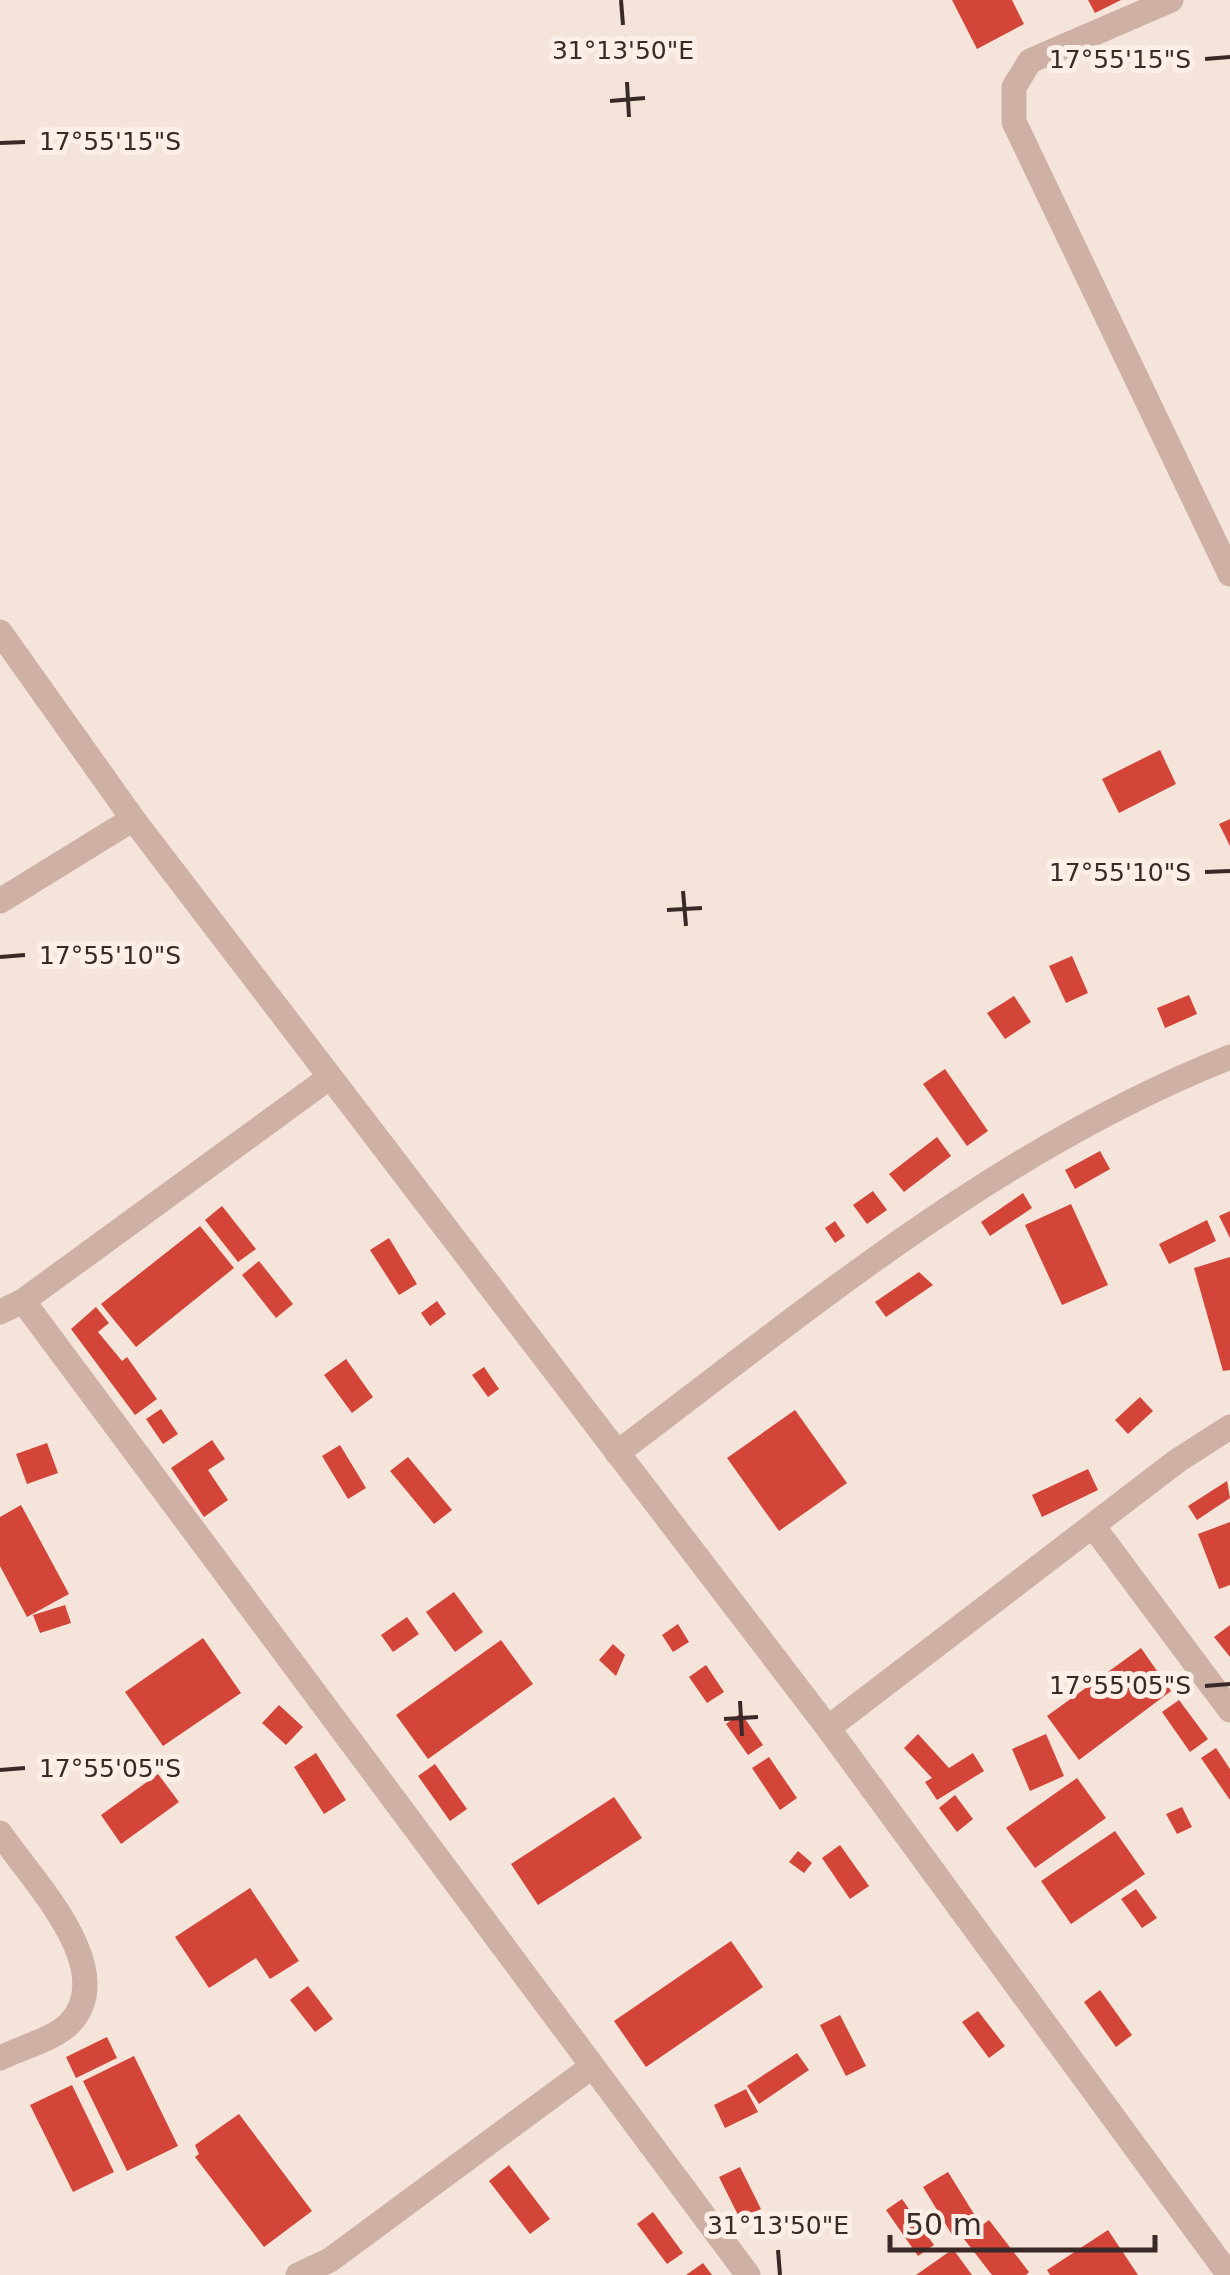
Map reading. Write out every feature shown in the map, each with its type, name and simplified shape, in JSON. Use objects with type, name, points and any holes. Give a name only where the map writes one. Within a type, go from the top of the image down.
[{"type":"street","points":[[1171,0],[1030,61],[1014,87],[1014,122],[1230,574]]},
{"type":"street","points":[[0,632],[133,819],[828,1728],[1228,2275]]},
{"type":"street","points":[[0,901],[133,819]]},
{"type":"street","points":[[617,1453],[1001,1170],[1146,1090],[1230,1057]]},
{"type":"street","points":[[330,1077],[11,1306],[748,2275]]},
{"type":"street","points":[[828,1728],[1230,1427]]},
{"type":"street","points":[[1093,1526],[1230,1710]]},
{"type":"street","points":[[0,1834],[78,1947],[88,1976],[84,2003],[68,2026],[0,2058]]},
{"type":"street","points":[[298,2275],[334,2267],[590,2068]]},
{"type":"building","points":[[952,0],[1012,0],[1024,24],[977,49]]},
{"type":"building","points":[[1088,0],[1121,0],[1095,13]]},
{"type":"building","points":[[1160,750],[1176,784],[1119,813],[1102,779]]},
{"type":"building","points":[[1230,819],[1230,846],[1219,824]]},
{"type":"building","points":[[1072,956],[1088,993],[1066,1003],[1049,966]]},
{"type":"building","points":[[1189,995],[1197,1014],[1165,1028],[1157,1008]]},
{"type":"building","points":[[1014,996],[1031,1022],[1005,1039],[987,1013]]},
{"type":"building","points":[[945,1069],[988,1131],[967,1146],[923,1084]]},
{"type":"building","points":[[937,1137],[951,1156],[904,1192],[889,1174]]},
{"type":"building","points":[[1100,1151],[1110,1169],[1075,1189],[1065,1170]]},
{"type":"building","points":[[873,1191],[887,1210],[867,1224],[853,1205]]},
{"type":"building","points":[[1023,1193],[1032,1208],[990,1236],[981,1222]]},
{"type":"building","points":[[1071,1204],[1108,1285],[1062,1305],[1025,1225]]},
{"type":"building","points":[[222,1206],[256,1249],[238,1262],[205,1220]]},
{"type":"building","points":[[1230,1211],[1230,1238],[1219,1216]]},
{"type":"building","points":[[1207,1220],[1216,1241],[1169,1264],[1159,1244]]},
{"type":"building","points":[[835,1221],[845,1236],[835,1243],[825,1228]]},
{"type":"building","points":[[200,1226],[234,1268],[136,1347],[101,1304]]},
{"type":"building","points":[[389,1238],[417,1284],[399,1295],[370,1250]]},
{"type":"building","points":[[1230,1257],[1230,1370],[1223,1371],[1194,1268]]},
{"type":"building","points":[[259,1261],[293,1304],[276,1318],[242,1275]]},
{"type":"building","points":[[919,1272],[933,1285],[886,1317],[875,1302]]},
{"type":"building","points":[[437,1301],[446,1314],[430,1326],[421,1313]]},
{"type":"building","points":[[96,1307],[109,1323],[98,1332],[122,1361],[127,1357],[157,1399],[135,1415],[71,1329]]},
{"type":"building","points":[[346,1359],[373,1397],[352,1413],[324,1375]]},
{"type":"building","points":[[484,1367],[499,1389],[488,1397],[472,1375]]},
{"type":"building","points":[[1140,1397],[1153,1411],[1128,1434],[1115,1420]]},
{"type":"building","points":[[161,1409],[178,1434],[163,1444],[146,1419]]},
{"type":"building","points":[[795,1410],[847,1483],[779,1531],[727,1458]]},
{"type":"building","points":[[212,1440],[225,1459],[208,1470],[228,1500],[204,1517],[171,1468]]},
{"type":"building","points":[[47,1443],[58,1473],[27,1484],[16,1454]]},
{"type":"building","points":[[340,1445],[366,1488],[348,1499],[322,1456]]},
{"type":"building","points":[[408,1457],[452,1510],[434,1524],[390,1471]]},
{"type":"building","points":[[1088,1469],[1098,1490],[1042,1517],[1032,1495]]},
{"type":"building","points":[[1227,1481],[1230,1498],[1197,1520],[1188,1506]]},
{"type":"building","points":[[21,1505],[69,1594],[27,1617],[0,1566],[0,1517]]},
{"type":"building","points":[[1230,1522],[1230,1585],[1219,1589],[1198,1534]]},
{"type":"building","points":[[454,1592],[483,1632],[455,1652],[426,1612]]},
{"type":"building","points":[[65,1605],[71,1623],[40,1633],[33,1615]]},
{"type":"building","points":[[407,1617],[419,1634],[393,1652],[381,1635]]},
{"type":"building","points":[[678,1624],[689,1642],[673,1652],[662,1635]]},
{"type":"building","points":[[1230,1625],[1230,1657],[1214,1637]]},
{"type":"building","points":[[203,1638],[241,1693],[163,1746],[125,1692]]},
{"type":"building","points":[[501,1640],[533,1684],[428,1759],[396,1715]]},
{"type":"building","points":[[613,1644],[625,1655],[616,1676],[599,1660]]},
{"type":"building","points":[[1141,1648],[1171,1691],[1079,1760],[1047,1716]]},
{"type":"building","points":[[706,1665],[724,1692],[707,1703],[689,1677]]},
{"type":"building","points":[[1179,1700],[1208,1739],[1190,1752],[1162,1712]]},
{"type":"building","points":[[279,1705],[303,1727],[286,1745],[262,1723]]},
{"type":"building","points":[[741,1713],[763,1745],[748,1755],[726,1724]]},
{"type":"building","points":[[918,1734],[949,1768],[973,1753],[984,1771],[937,1800],[925,1782],[932,1778],[904,1748]]},
{"type":"building","points":[[1046,1734],[1064,1776],[1030,1791],[1012,1749]]},
{"type":"building","points":[[1216,1748],[1230,1769],[1230,1800],[1201,1758]]},
{"type":"building","points":[[316,1753],[346,1800],[324,1814],[294,1767]]},
{"type":"building","points":[[769,1757],[797,1798],[780,1810],[752,1768]]},
{"type":"building","points":[[435,1764],[467,1809],[450,1821],[418,1776]]},
{"type":"building","points":[[158,1774],[179,1802],[121,1844],[101,1815]]},
{"type":"building","points":[[1077,1778],[1106,1818],[1035,1868],[1006,1828]]},
{"type":"building","points":[[955,1795],[973,1819],[957,1832],[939,1808]]},
{"type":"building","points":[[614,1797],[642,1838],[538,1905],[511,1864]]},
{"type":"building","points":[[1182,1807],[1192,1827],[1177,1834],[1166,1814]]},
{"type":"building","points":[[1115,1831],[1145,1874],[1071,1924],[1041,1881]]},
{"type":"building","points":[[840,1845],[869,1886],[850,1899],[822,1858]]},
{"type":"building","points":[[798,1851],[812,1863],[804,1873],[789,1862]]},
{"type":"building","points":[[250,1888],[299,1961],[270,1979],[256,1958],[209,1988],[175,1937]]},
{"type":"building","points":[[1136,1889],[1157,1918],[1142,1928],[1121,1899]]},
{"type":"building","points":[[731,1941],[763,1987],[646,2067],[614,2021]]},
{"type":"building","points":[[308,1986],[333,2019],[315,2032],[290,2000]]},
{"type":"building","points":[[1100,1990],[1132,2035],[1116,2047],[1084,2002]]},
{"type":"building","points":[[978,2011],[1005,2046],[989,2058],[962,2022]]},
{"type":"building","points":[[840,2015],[866,2066],[846,2076],[820,2025]]},
{"type":"building","points":[[107,2037],[117,2058],[76,2078],[66,2057]]},
{"type":"building","points":[[797,2053],[809,2070],[759,2104],[747,2086]]},
{"type":"building","points":[[134,2056],[178,2146],[127,2171],[83,2081]]},
{"type":"building","points":[[72,2085],[114,2172],[73,2192],[30,2105]]},
{"type":"building","points":[[746,2089],[758,2112],[725,2128],[714,2105]]},
{"type":"building","points":[[239,2114],[312,2211],[264,2247],[195,2157],[199,2154],[195,2145]]},
{"type":"building","points":[[509,2165],[550,2219],[530,2234],[489,2181]]},
{"type":"building","points":[[740,2167],[761,2209],[740,2219],[719,2177]]},
{"type":"building","points":[[948,2172],[979,2222],[954,2238],[923,2187]]},
{"type":"building","points":[[902,2199],[934,2245],[918,2256],[886,2210]]},
{"type":"building","points":[[653,2212],[683,2253],[667,2264],[637,2224]]},
{"type":"building","points":[[989,2220],[1029,2272],[1026,2275],[992,2275],[964,2239]]},
{"type":"building","points":[[1108,2230],[1138,2275],[1050,2275],[1047,2270]]},
{"type":"building","points":[[953,2249],[972,2275],[916,2275]]},
{"type":"building","points":[[703,2263],[712,2275],[686,2275]]}]
